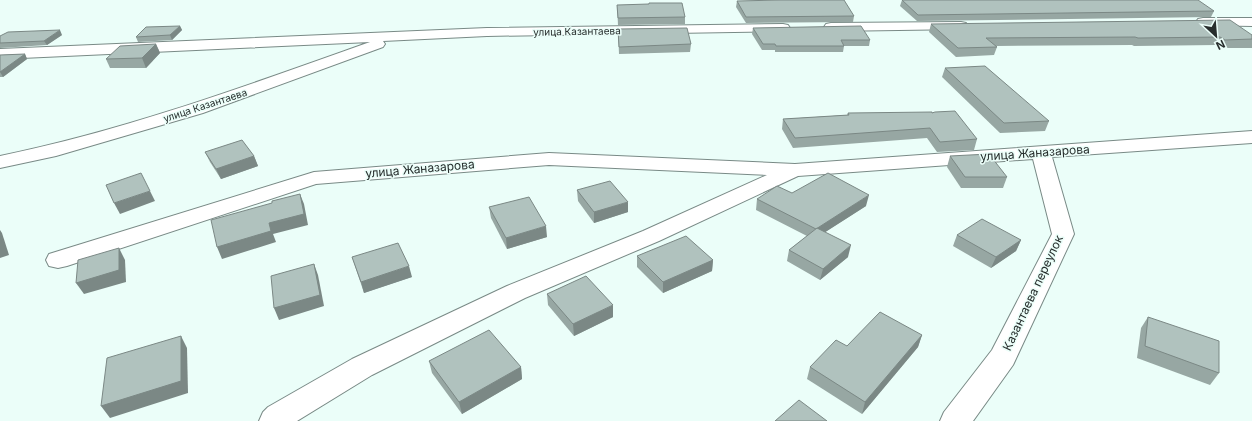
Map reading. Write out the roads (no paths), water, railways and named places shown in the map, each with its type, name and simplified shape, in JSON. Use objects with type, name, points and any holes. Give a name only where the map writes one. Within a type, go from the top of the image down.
[{"type":"street","points":[[1188,22],[1252,22]]},
{"type":"street","points":[[814,28],[973,25]]},
{"type":"street","name":"улица Казантаева","points":[[0,54],[487,32],[798,28]]},
{"type":"street","name":"улица Казантаева","points":[[0,162],[49,152],[197,109],[348,54],[406,36]]},
{"type":"street","name":"улица Жаназарова","points":[[58,260],[314,178],[549,159],[795,170],[1252,137]]},
{"type":"street","name":"Казантаева переулок","points":[[955,421],[1003,357],[1063,234],[1041,152]]},
{"type":"street","name":"улица Жаназарова","points":[[274,421],[279,416],[362,367],[516,292],[651,236],[795,170]]}]
